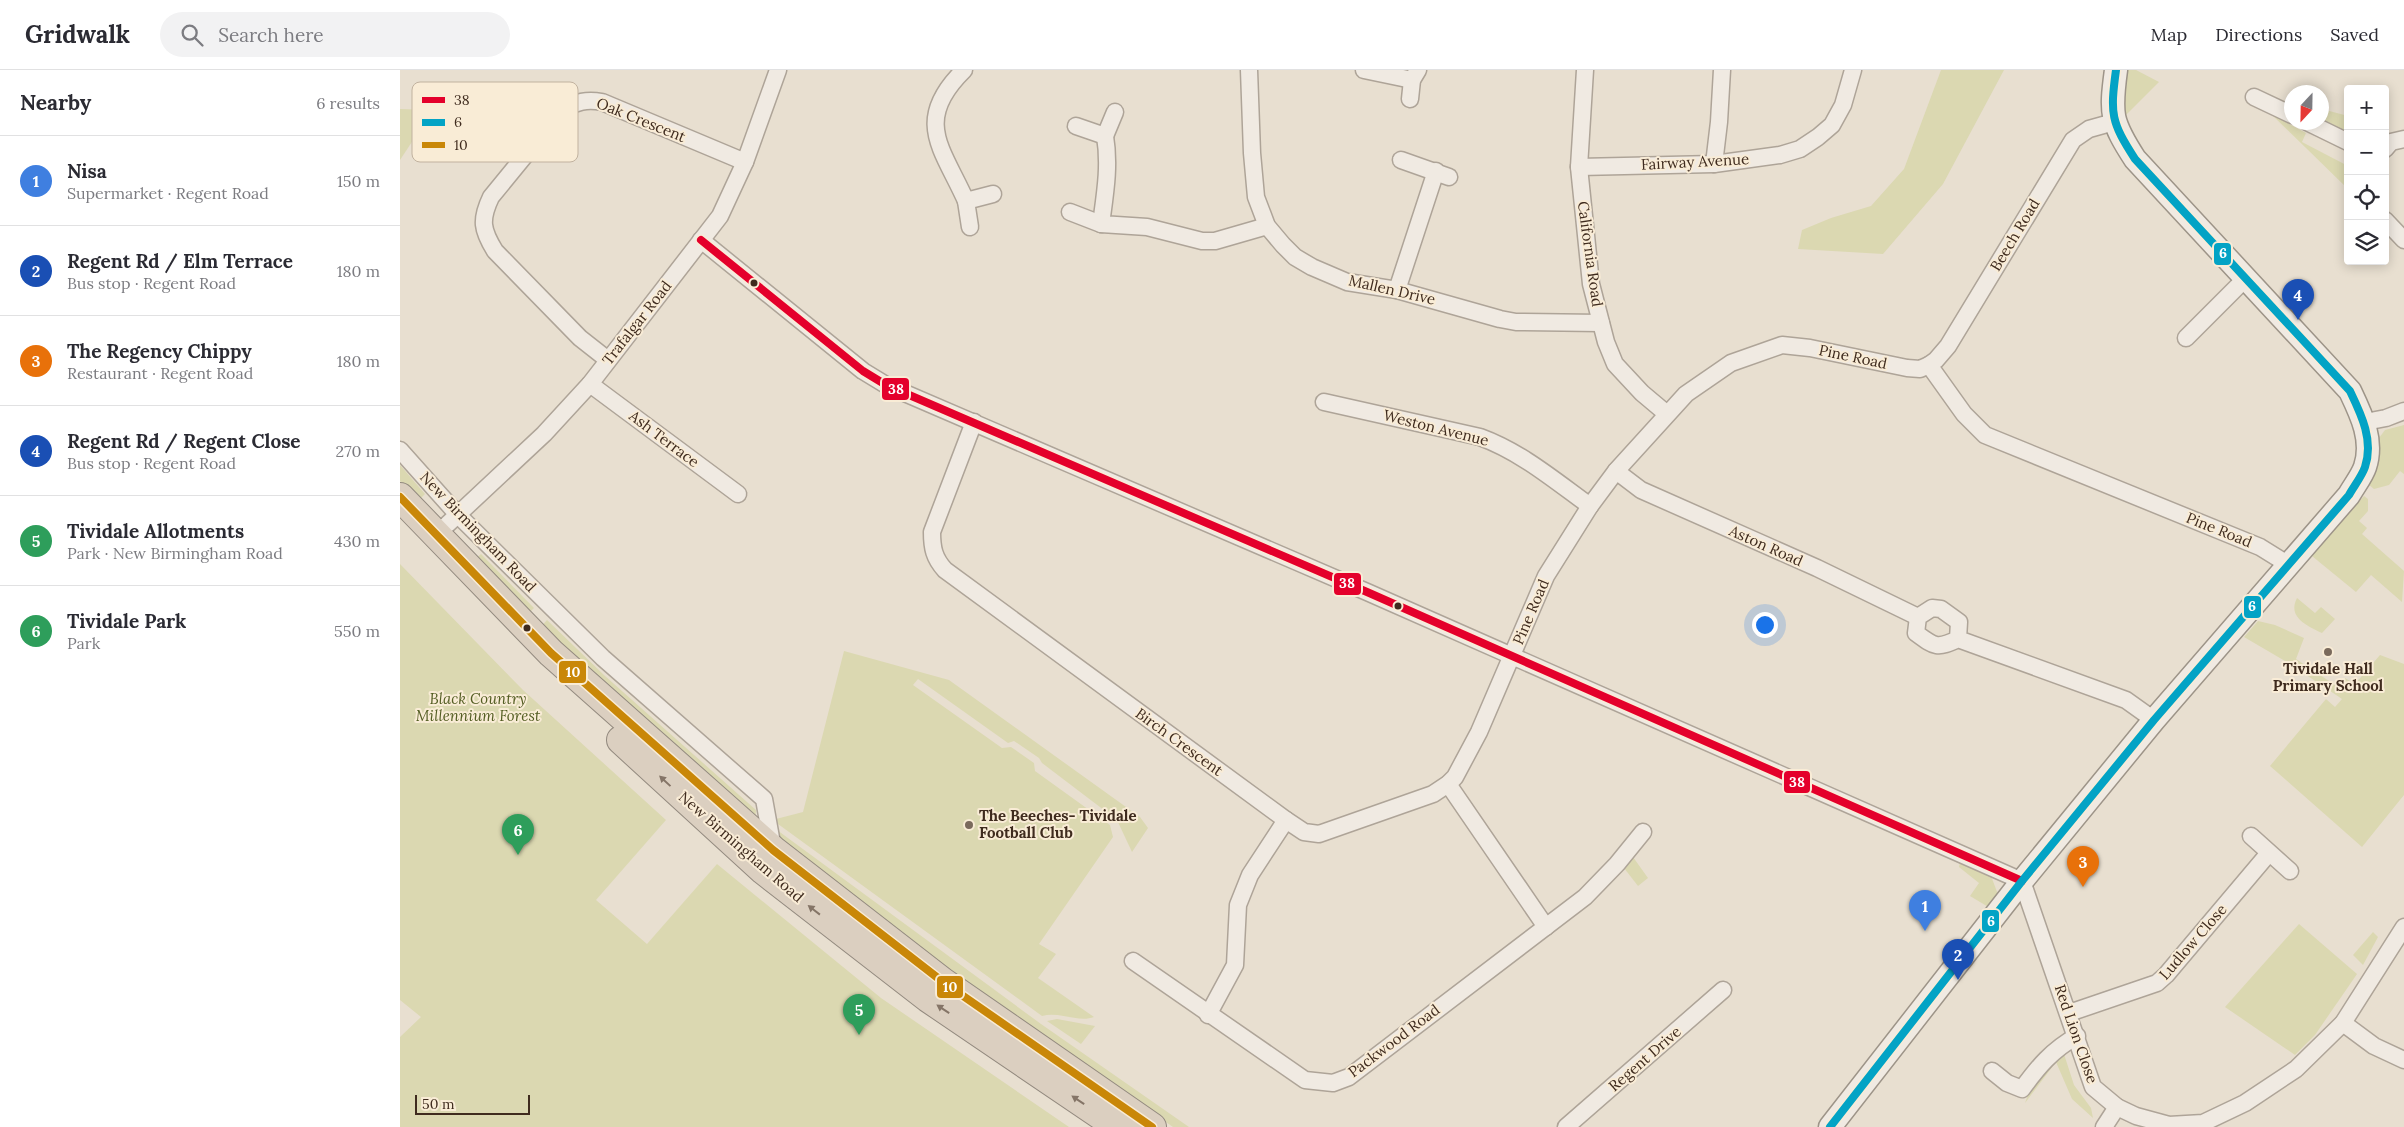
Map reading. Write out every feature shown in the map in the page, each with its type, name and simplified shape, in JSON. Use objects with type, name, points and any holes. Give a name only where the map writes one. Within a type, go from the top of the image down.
[{"type":"highway","name":"New Birmingham Road","points":[[400,497],[430,542],[540,665],[763,870],[928,998],[1118,1127]]},
{"type":"highway","name":"New Birmingham Road","points":[[400,523],[430,542],[551,653],[773,850],[943,982],[1152,1127]]},
{"type":"street","name":"Trafalgar Road","points":[[430,542],[544,434],[590,384],[720,216],[745,162],[778,70]]},
{"type":"street","points":[[964,70],[952,81],[943,96],[937,110],[936,126],[937,141],[942,156],[966,201],[970,227]]},
{"type":"street","name":"Mallen Drive","points":[[1249,70],[1252,153],[1256,197],[1267,226],[1295,257],[1312,267],[1347,282],[1397,290],[1516,322],[1601,324]]},
{"type":"street","points":[[1364,70],[1415,75],[1410,99]]},
{"type":"street","name":"California Road","points":[[1585,70],[1579,167],[1591,284],[1606,342],[1615,364],[1642,394],[1667,414]]},
{"type":"street","points":[[1714,164],[1722,70]]},
{"type":"street","name":"Fairway Avenue","points":[[1579,167],[1714,164],[1780,155],[1800,149],[1818,137],[1832,124],[1843,105],[1853,70]]},
{"type":"street","points":[[1830,1127],[2022,881],[2154,720],[2349,495],[2365,467],[2368,446],[2365,422],[2350,391],[2247,277],[2135,159],[2114,122],[2112,95],[2116,70]]},
{"type":"street","points":[[2254,97],[2284,111]]},
{"type":"street","name":"Oak Crescent","points":[[578,102],[590,99],[602,102],[745,162]]},
{"type":"street","points":[[1101,224],[1107,184],[1108,150],[1105,136],[1115,112]]},
{"type":"street","name":"Beech Road","points":[[1928,365],[1936,360],[1948,346],[2073,140],[2089,129],[2114,122]]},
{"type":"street","points":[[1076,126],[1105,136]]},
{"type":"street","points":[[2324,130],[2344,140]]},
{"type":"street","points":[[2389,144],[2391,142],[2404,139]]},
{"type":"street","points":[[1397,290],[1442,174],[1401,160]]},
{"type":"street","name":"Oak Crescent","points":[[521,162],[492,197],[484,210],[483,222],[486,236],[495,251],[580,338],[608,360]]},
{"type":"street","points":[[966,201],[993,194]]},
{"type":"street","points":[[1070,212],[1101,224],[1147,227],[1202,241],[1215,241],[1267,226]]},
{"type":"street","points":[[2389,224],[2404,240]]},
{"type":"street","points":[[701,240],[863,370],[886,385],[1358,588],[2022,881]]},
{"type":"street","points":[[2186,338],[2247,277]]},
{"type":"street","name":"Pine Road","points":[[1512,657],[1546,576],[1590,506],[1616,471],[1686,394],[1731,364],[1782,345],[1810,348],[1907,368],[1920,369],[1928,365],[1964,414],[1985,435],[2260,547],[2290,565]]},
{"type":"street","name":"Ash Terrace","points":[[590,384],[738,494]]},
{"type":"street","name":"Weston Avenue","points":[[1324,402],[1480,437],[1503,445],[1523,457],[1590,506]]},
{"type":"street","points":[[2365,422],[2386,418],[2404,411]]},
{"type":"street","name":"Birch Crescent","points":[[974,422],[932,532],[932,547],[936,560],[945,570],[1304,832],[1319,834],[1433,794],[1448,784],[1463,763],[1479,732],[1512,657]]},
{"type":"street","name":"New Birmingham Road","points":[[400,450],[458,514],[604,658],[764,799],[773,850]]},
{"type":"street","name":"Aston Road","points":[[1616,471],[1641,490],[1818,568],[1918,616]]},
{"type":"street","points":[[1958,639],[1959,622],[1941,609],[1932,608],[1918,616],[1916,633],[1932,646],[1942,646],[1958,639],[2126,700],[2154,720]]},
{"type":"street","points":[[1448,784],[1546,927]]},
{"type":"street","points":[[1208,1015],[1235,965],[1238,905],[1250,875],[1286,820]]},
{"type":"street","name":"Packwood Road","points":[[1133,961],[1208,1015],[1306,1080],[1333,1083],[1349,1077],[1586,897],[1618,864],[1643,832]]},
{"type":"street","points":[[2251,836],[2290,871]]},
{"type":"street","name":"Ludlow Close","points":[[2069,1013],[2157,983],[2166,975],[2269,853]]},
{"type":"street","name":"Red Lion Close","points":[[2022,881],[2093,1087],[2117,1107],[2136,1116],[2169,1126],[2203,1124],[2245,1103],[2296,1068],[2343,1023],[2404,927]]},
{"type":"street","name":"Regent Drive","points":[[1566,1127],[1723,990]]},
{"type":"street","points":[[2343,1023],[2374,1046],[2404,1060]]},
{"type":"street","points":[[1992,1071],[2007,1083],[2022,1089],[2044,1060],[2062,1044],[2077,1036]]},
{"type":"street","points":[[2104,1127],[2117,1107]]},
{"type":"green space","points":[[1941,70],[2004,70],[1943,184],[1883,254],[1798,249],[1802,230],[1831,218],[1871,206],[1904,169]]},
{"type":"green space","points":[[2126,70],[2136,70],[2159,82],[2124,117],[2120,90]]},
{"type":"green space","points":[[400,109],[412,109],[412,142],[400,160]]},
{"type":"green space","points":[[2329,111],[2344,115],[2344,133],[2329,126]]},
{"type":"green space","points":[[2271,114],[2284,121],[2284,127]]},
{"type":"green space","points":[[2287,130],[2300,130],[2306,133],[2302,142],[2344,164],[2344,185]]},
{"type":"green space","points":[[2404,425],[2404,474],[2400,471],[2389,485],[2374,489],[2368,484],[2379,438],[2385,430]]},
{"type":"green space","points":[[400,465],[425,494],[418,501],[400,481]]},
{"type":"green space","points":[[2364,496],[2368,499],[2368,511],[2359,521],[2367,528],[2362,534],[2404,571],[2402,602],[2371,575],[2356,592],[2312,556]]},
{"type":"green space","points":[[481,554],[534,608],[526,616],[472,562]]},
{"type":"green space","name":"Black Country Millennium Forest","points":[[400,564],[523,690],[666,820],[596,900],[647,944],[717,864],[881,998],[1069,1127],[400,1127],[400,1037],[421,1017],[400,1000]]},
{"type":"green space","points":[[2297,598],[2315,613],[2321,607],[2335,619],[2322,633],[2310,627],[2297,616],[2295,605]]},
{"type":"green space","points":[[547,620],[605,676],[756,810],[755,824],[538,630]]},
{"type":"green space","points":[[2258,621],[2275,625],[2304,638],[2296,659],[2338,687],[2345,678],[2355,684],[2380,655],[2404,664],[2404,795],[2362,847],[2270,766],[2326,699],[2335,707],[2342,699],[2290,664],[2244,637]]},
{"type":"green space","points":[[844,651],[949,680],[1140,817],[1148,828],[1132,852],[1117,820],[1042,763],[1039,758],[1014,741],[1008,743],[918,679],[913,685],[1002,748],[1011,747],[1034,763],[1035,771],[1110,825],[1113,837],[1039,944],[1056,954],[1038,978],[1094,1017],[1082,1019],[1055,1015],[1042,1016],[778,824],[776,819],[803,812]]},
{"type":"green space","points":[[777,830],[1041,1024],[1189,1127],[1173,1127],[923,952],[826,878],[779,839]]},
{"type":"green space","points":[[1633,857],[1648,878],[1638,886],[1624,868]]},
{"type":"green space","points":[[1960,862],[1991,876],[1999,897],[1990,908],[1970,896],[1979,883],[1959,867]]},
{"type":"green space","points":[[2299,924],[2357,974],[2315,1035],[2295,1055],[2225,1007]]},
{"type":"green space","points":[[2373,932],[2378,937],[2363,965],[2353,955]]},
{"type":"green space","points":[[1057,1019],[1095,1026],[1081,1044],[1047,1021]]},
{"type":"green space","points":[[2063,1051],[2074,1085],[2091,1108],[2093,1118],[2072,1099],[2056,1062],[2025,1103],[2038,1077]]},
{"type":"transit line","name":"6","points":[[1830,1127],[2022,881],[2154,720],[2349,495],[2365,467],[2368,447],[2367,437],[2362,418],[2350,391],[2135,159],[2121,136],[2114,117],[2113,97],[2116,70]]},
{"type":"transit line","name":"38","points":[[701,240],[863,371],[886,385],[1367,592],[2022,881]]},
{"type":"transit line","name":"10","points":[[400,497],[551,653],[773,850],[943,982],[1152,1127]]},
{"type":"place","name":"Regent Rd / Regent Close","points":[[2298,320]]},
{"type":"place","name":"Tividale Hall Primary School","points":[[2328,652]]},
{"type":"place","name":"The Beeches- Tividale Football Club","points":[[969,825]]},
{"type":"place","name":"Tividale Park","points":[[518,855]]},
{"type":"place","name":"The Regency Chippy","points":[[2083,887]]},
{"type":"place","name":"Nisa","points":[[1925,931]]},
{"type":"place","name":"Regent Rd / Elm Terrace","points":[[1958,980]]},
{"type":"place","name":"Tividale Allotments","points":[[859,1035]]}]
